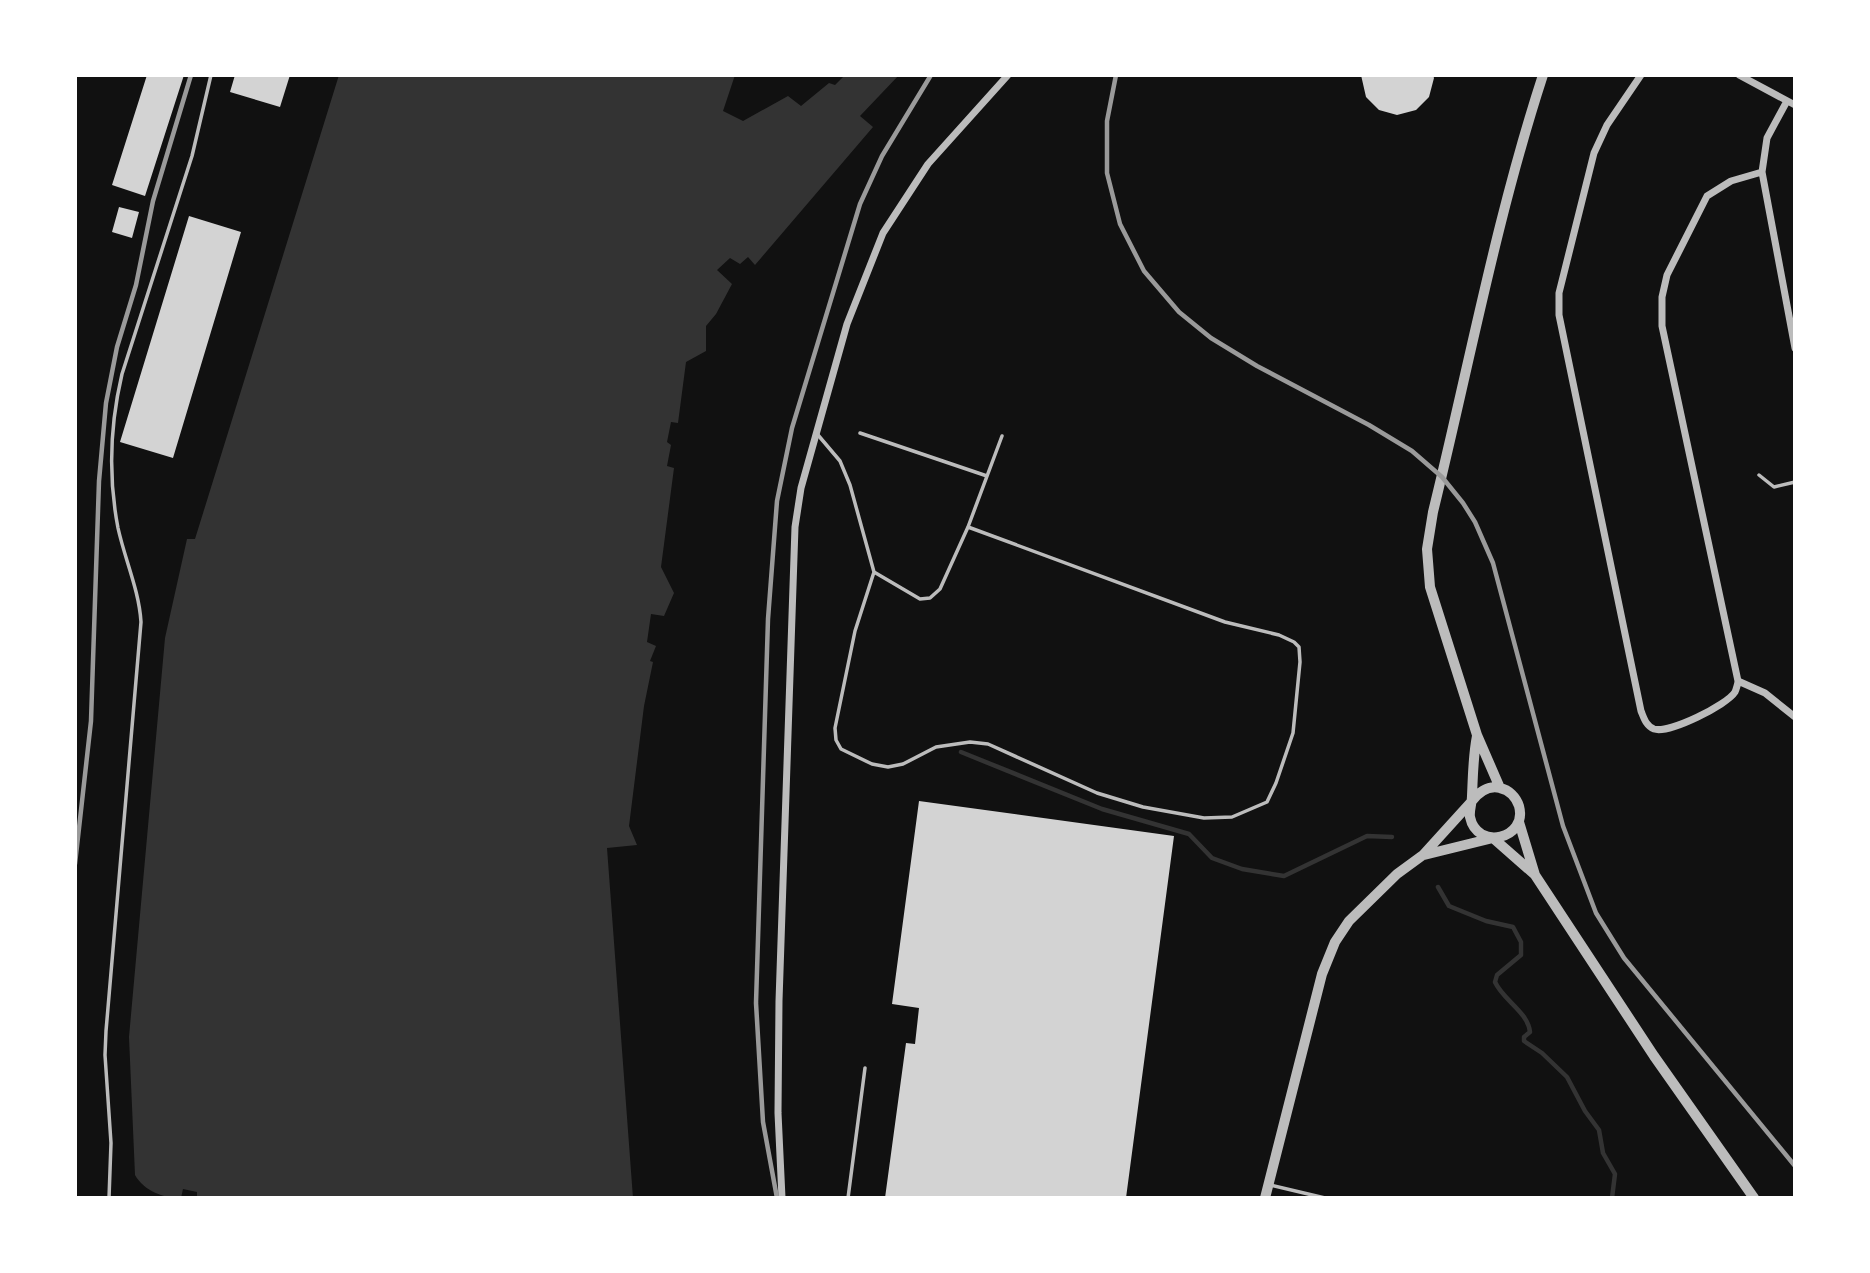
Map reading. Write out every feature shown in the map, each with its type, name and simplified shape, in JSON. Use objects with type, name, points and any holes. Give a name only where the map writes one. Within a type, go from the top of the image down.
[{"type":"street","points":[[782,1198],[778,1126],[779,1001],[795,527],[801,488],[847,324],[883,233],[928,164],[1008,75]]},
{"type":"street","points":[[1500,788],[1477,735],[1430,587],[1427,549],[1433,512],[1495,241],[1518,152],[1543,75]]},
{"type":"street","points":[[1641,75],[1606,125],[1594,153],[1559,293],[1559,315],[1644,719],[1653,729],[1672,728],[1699,716],[1730,697],[1738,681],[1662,326],[1662,297],[1667,275],[1707,196],[1731,181],[1762,172]]},
{"type":"street","points":[[1739,75],[1751,78],[1791,103],[1767,138],[1762,172],[1795,348]]},
{"type":"street","points":[[1738,681],[1765,693],[1795,716]]},
{"type":"street","points":[[1477,735],[1471,778],[1471,822],[1483,835],[1493,838],[1535,875],[1654,1056],[1754,1198]]},
{"type":"street","points":[[1265,1198],[1322,974],[1335,942],[1349,921],[1397,874],[1423,855],[1479,792],[1489,788],[1510,792],[1517,800],[1519,822],[1535,875]]},
{"type":"street","points":[[1423,855],[1503,837],[1513,831],[1519,822]]},
{"type":"lane","points":[[109,1198],[111,1143],[106,1031],[141,622],[138,597],[123,548],[115,506],[111,436],[122,374],[192,156],[211,75]]},
{"type":"lane","points":[[860,433],[987,476]]},
{"type":"lane","points":[[817,434],[840,461],[850,485],[874,572],[855,631],[835,729],[836,740],[841,749],[872,764],[888,766],[903,764],[921,753],[953,743],[988,744],[1097,793],[1143,807],[1204,818],[1232,817],[1267,802],[1293,733],[1300,662],[1298,647],[1294,642],[1279,635],[1225,622],[968,527]]},
{"type":"lane","points":[[874,572],[920,599],[930,598],[940,589],[968,527],[1002,436]]},
{"type":"lane","points":[[1759,475],[1774,487],[1795,482]]},
{"type":"lane","points":[[848,1198],[865,1068]]},
{"type":"lane","points":[[1268,1185],[1325,1198]]},
{"type":"shaded area","points":[[339,75],[735,75],[723,111],[743,121],[788,96],[801,106],[829,83],[835,85],[845,75],[899,75],[860,116],[873,127],[755,265],[748,257],[740,264],[730,258],[717,270],[732,284],[716,314],[706,326],[706,351],[686,362],[678,423],[671,422],[667,442],[671,445],[667,466],[674,468],[661,567],[674,593],[664,616],[651,614],[647,642],[656,646],[650,661],[653,662],[644,706],[629,826],[637,845],[607,848],[633,1198],[197,1198],[197,1192],[183,1189],[181,1198],[167,1197],[155,1192],[143,1185],[135,1175],[129,1037],[165,638],[187,539],[195,539]]},
{"type":"building","points":[[147,75],[184,75],[145,196],[112,185]]},
{"type":"building","points":[[235,75],[290,75],[280,107],[230,92]]},
{"type":"building","points":[[1361,75],[1433,75],[1434,78],[1429,97],[1416,110],[1397,115],[1379,110],[1366,97]]},
{"type":"building","points":[[119,207],[139,212],[132,238],[112,232]]},
{"type":"building","points":[[189,216],[241,232],[173,458],[120,442]]},
{"type":"building","points":[[919,801],[1174,836],[1126,1198],[885,1198],[906,1043],[915,1044],[919,1008],[892,1004]]},
{"type":"waterway","points":[[961,752],[1102,809],[1189,834],[1212,858],[1242,869],[1284,876],[1367,836],[1392,837]]},
{"type":"waterway","points":[[1438,887],[1449,906],[1486,921],[1513,927],[1521,942],[1521,955],[1497,975],[1495,982],[1525,1018],[1530,1032],[1524,1037],[1524,1041],[1542,1053],[1567,1077],[1585,1111],[1599,1130],[1603,1153],[1615,1174],[1612,1198]]},
{"type":"railway","points":[[75,864],[91,721],[99,481],[106,403],[117,347],[136,285],[153,201],[191,75]]},
{"type":"railway","points":[[777,1198],[763,1122],[756,1003],[768,619],[777,501],[792,428],[860,204],[882,156],[931,75]]},
{"type":"railway","points":[[1116,75],[1107,121],[1107,173],[1120,224],[1144,271],[1179,312],[1211,338],[1412,451],[1442,477],[1463,503],[1475,522],[1493,563],[1563,826],[1596,913],[1624,958],[1795,1166]]}]
